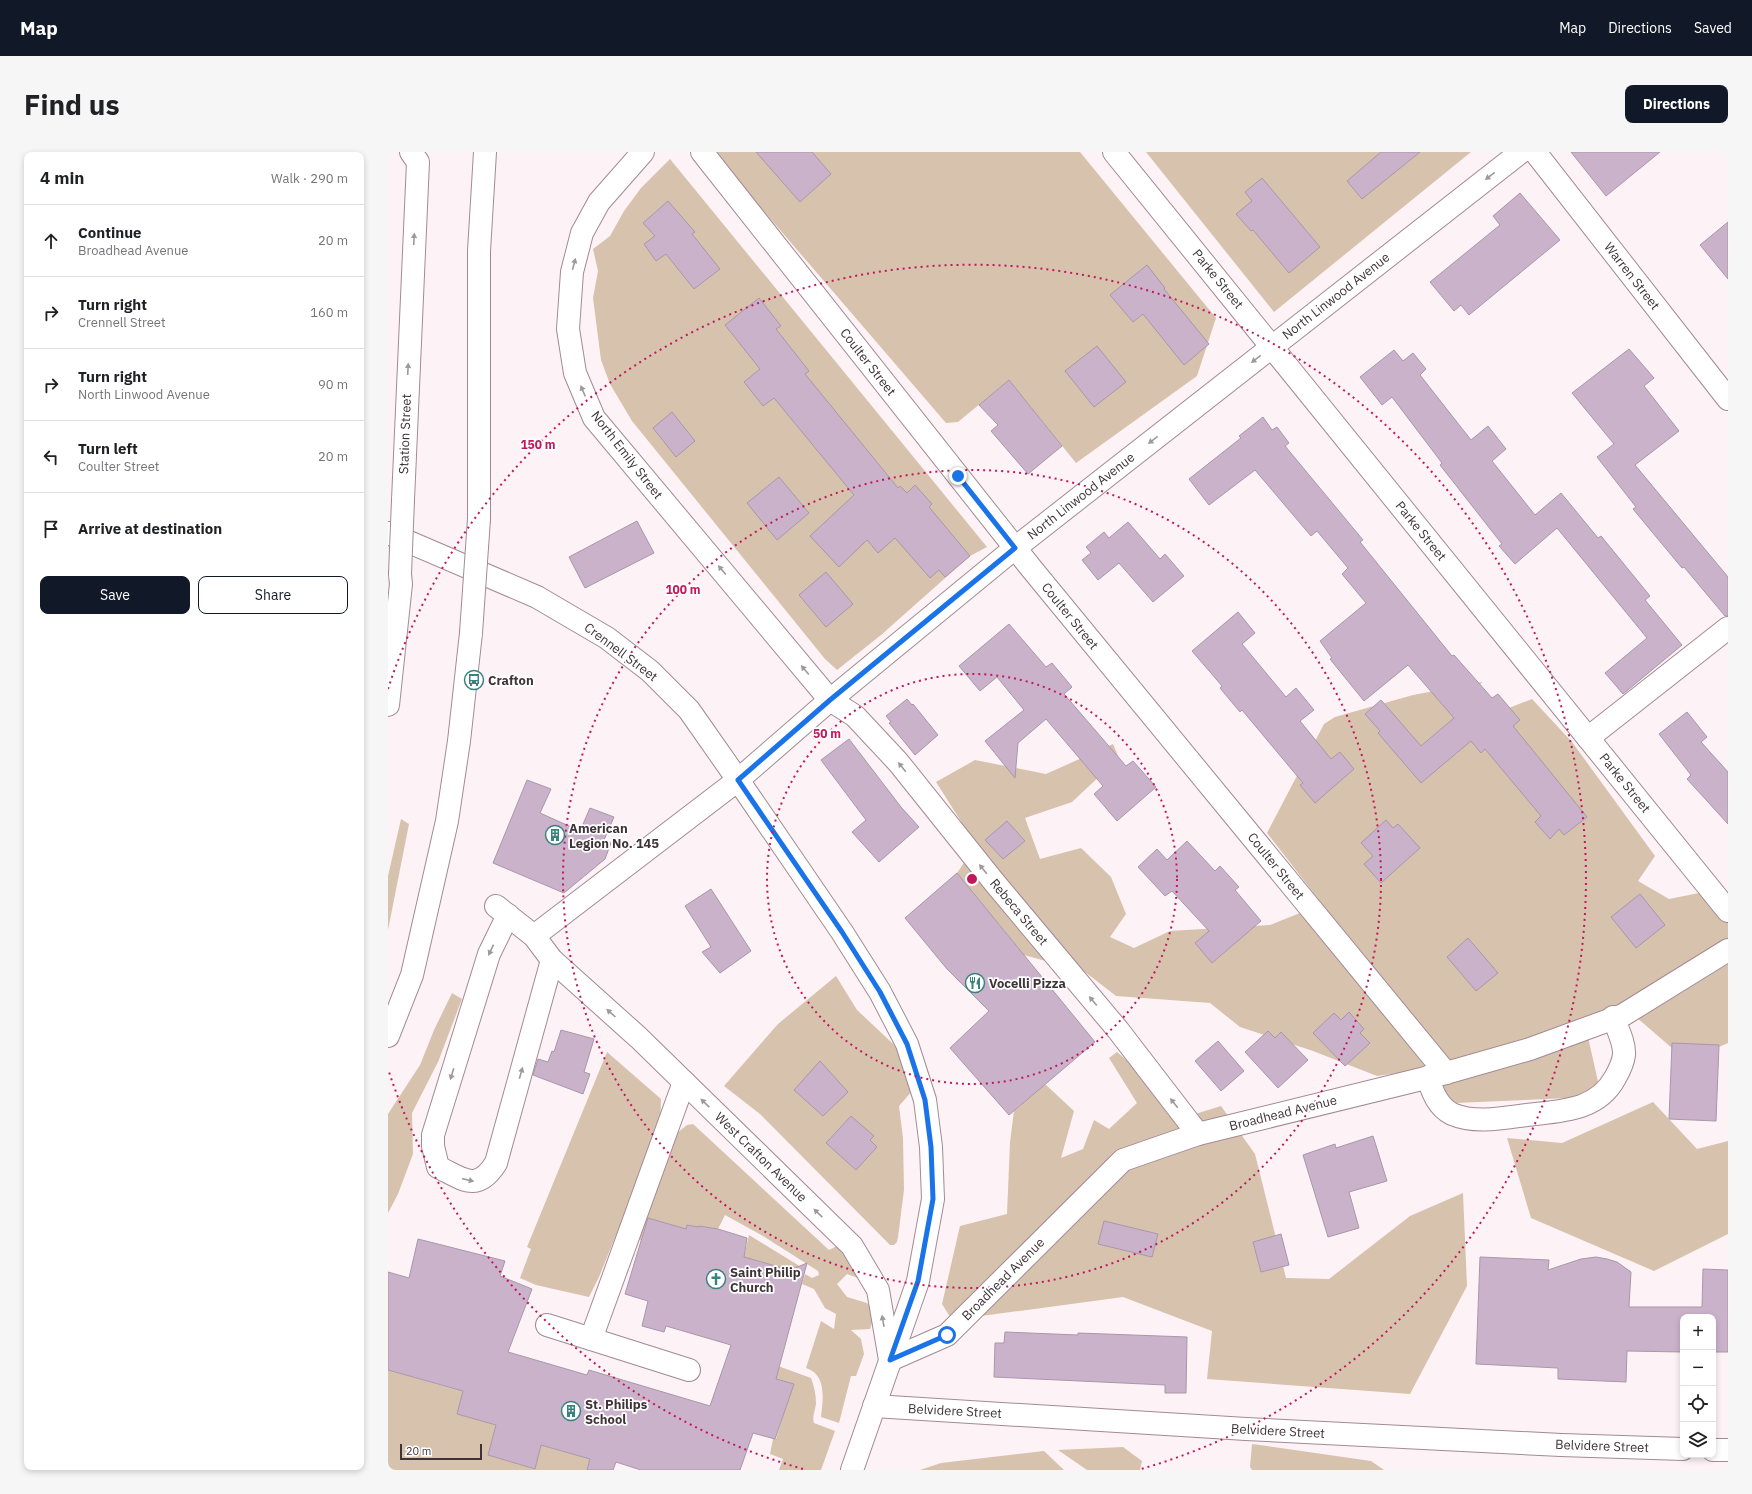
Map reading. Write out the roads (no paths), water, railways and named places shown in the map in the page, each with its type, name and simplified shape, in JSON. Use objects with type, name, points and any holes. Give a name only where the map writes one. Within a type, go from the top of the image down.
[{"type":"street","points":[[388,1036],[412,975],[447,821],[459,741],[471,632],[479,519],[479,251],[485,152]]},
{"type":"street","name":"North Emily Street","points":[[643,152],[599,202],[582,233],[572,272],[568,329],[575,372],[594,418],[830,700]]},
{"type":"street","name":"Coulter Street","points":[[702,152],[1015,548],[1437,1075]]},
{"type":"street","name":"Parke Street","points":[[1114,152],[1728,911]]},
{"type":"street","name":"North Linwood Avenue","points":[[534,936],[738,780],[830,700],[1015,548],[1521,152]]},
{"type":"street","name":"Warren Street","points":[[1535,152],[1728,399]]},
{"type":"street","name":"Station Street","points":[[388,704],[402,500],[396,475],[414,157]]},
{"type":"street","name":"Crennell Street","points":[[388,533],[519,588],[607,638],[650,671],[689,710],[842,932],[880,992],[907,1044],[925,1100],[931,1147],[933,1199],[918,1281],[890,1360]]},
{"type":"street","points":[[1588,738],[1728,628]]},
{"type":"street","name":"Rebeca Street","points":[[830,700],[855,716],[898,762],[994,882],[1118,1030],[1198,1134]]},
{"type":"street","name":"West Crafton Avenue","points":[[552,960],[496,1163],[485,1178],[471,1182],[438,1167],[433,1146],[433,1135],[502,910],[534,936],[552,960],[639,1038],[852,1246],[878,1290],[890,1360],[852,1470]]},
{"type":"street","name":"Broadhead Avenue","points":[[890,1360],[947,1335],[1123,1160],[1198,1134],[1437,1075],[1530,1049],[1623,1014],[1728,950]]},
{"type":"street","points":[[1437,1075],[1435,1098],[1443,1108],[1452,1114],[1471,1119],[1515,1117],[1567,1110],[1590,1103],[1602,1096],[1610,1088],[1621,1067],[1624,1054],[1613,1017]]},
{"type":"street","points":[[590,1339],[684,1082]]},
{"type":"street","points":[[547,1325],[689,1370]]},
{"type":"street","name":"Belvidere Street","points":[[874,1406],[1246,1429],[1561,1445],[1680,1449]]},
{"type":"street","points":[[1716,1450],[1728,1450]]},
{"type":"place","name":"Crafton","points":[[474,680]]},
{"type":"place","name":"American Legion No. 145","points":[[555,835]]},
{"type":"place","name":"Vocelli Pizza","points":[[975,983]]},
{"type":"place","name":"Saint Philip Church","points":[[716,1279]]},
{"type":"place","name":"St. Philips School","points":[[571,1411]]}]
